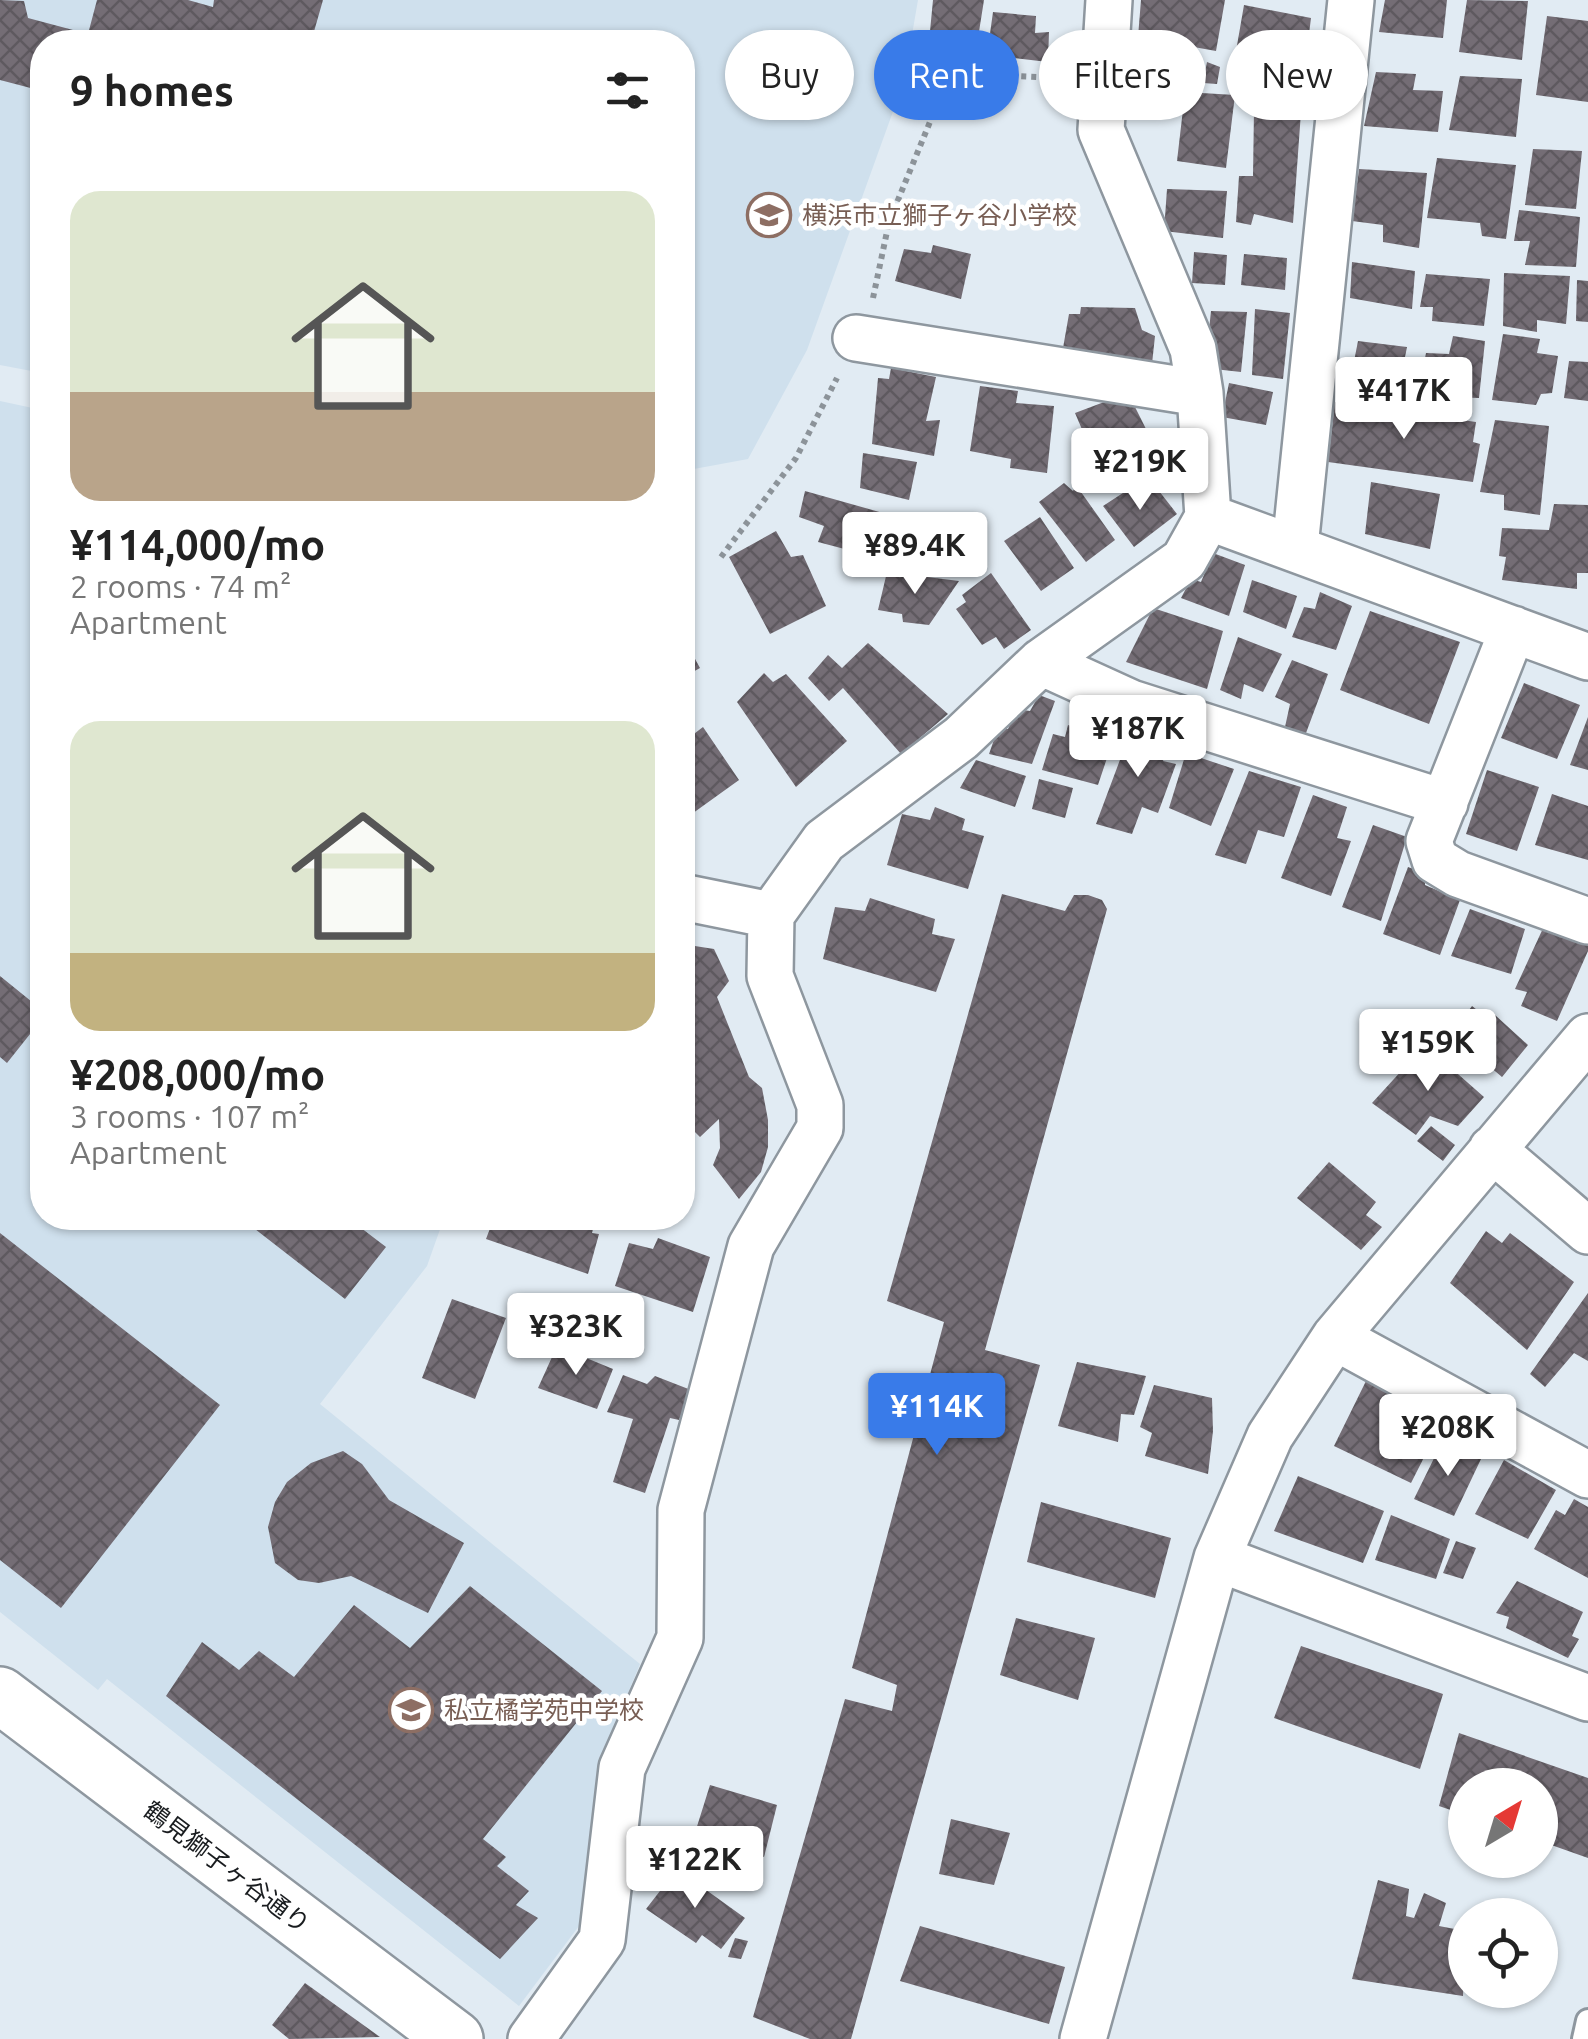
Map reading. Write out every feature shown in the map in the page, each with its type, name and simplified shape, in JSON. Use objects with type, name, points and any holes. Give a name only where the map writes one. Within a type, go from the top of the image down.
[{"type":"street","points":[[1107,30],[1109,0]]},
{"type":"street","points":[[1295,547],[1351,0]]},
{"type":"street","points":[[531,2039],[602,1940],[622,1768],[680,1638],[681,1510],[751,1246],[820,1128],[820,1105],[770,976],[770,915],[824,840],[960,738],[1042,662],[1184,560],[1208,517],[1200,393],[1193,350],[1101,130],[1102,120]]},
{"type":"street","points":[[856,338],[1200,393]]},
{"type":"street","points":[[1208,517],[1588,657]]},
{"type":"street","points":[[1513,629],[1430,841],[1435,860],[1458,874],[1588,921]]},
{"type":"street","points":[[1042,662],[1131,703],[1445,804]]},
{"type":"street","points":[[695,899],[770,915]]},
{"type":"street","points":[[1083,2039],[1217,1558],[1270,1436],[1335,1337],[1588,1037]]},
{"type":"street","points":[[1492,1149],[1588,1231]]},
{"type":"street","points":[[1335,1337],[1588,1475]]},
{"type":"street","points":[[1217,1558],[1588,1698]]},
{"type":"street","name":"鶴見獅子ヶ谷通り","points":[[0,1695],[455,2039]]},
{"type":"lane","points":[[1584,2039],[1588,2021]]},
{"type":"path","points":[[721,557],[796,458],[856,338],[872,301],[889,222],[950,73],[1039,77]]},
{"type":"shaded area","name":"横浜市立獅子ヶ谷小学校","points":[[0,0],[918,0],[913,30],[874,30],[874,120],[890,120],[807,350],[748,459],[695,469],[695,30],[30,30],[30,371],[0,365]]},
{"type":"shaded area","points":[[0,401],[30,407],[30,1230],[440,1230],[427,1266],[320,1404],[640,1664],[602,1756],[585,1918],[519,2006],[107,1679],[98,1690],[0,1612]]},
{"type":"building","points":[[0,0],[24,1],[28,18],[73,30],[30,30],[30,88],[0,80]]},
{"type":"building","points":[[97,0],[188,0],[213,7],[214,0],[323,0],[314,30],[89,30]]},
{"type":"building","points":[[933,0],[984,0],[979,30],[930,30]]},
{"type":"building","points":[[1141,0],[1225,0],[1216,51],[1206,49],[1206,30],[1139,30]]},
{"type":"building","points":[[1385,0],[1447,0],[1443,38],[1379,32]]},
{"type":"building","points":[[1467,0],[1528,1],[1522,60],[1459,52]]},
{"type":"building","points":[[1244,5],[1311,18],[1310,30],[1240,30]]},
{"type":"building","points":[[993,12],[1036,16],[1039,61],[1019,59],[1019,30],[990,30]]},
{"type":"building","points":[[1547,16],[1588,21],[1588,102],[1536,95]]},
{"type":"building","points":[[1207,62],[1220,67],[1217,84],[1206,83]]},
{"type":"building","points":[[1376,72],[1416,74],[1413,90],[1443,91],[1438,132],[1364,126]]},
{"type":"building","points":[[1460,76],[1522,79],[1516,137],[1449,130]]},
{"type":"building","points":[[1206,93],[1226,94],[1226,120],[1232,120],[1226,168],[1177,161],[1182,120],[1206,120]]},
{"type":"building","points":[[1254,120],[1300,120],[1293,223],[1254,214],[1251,225],[1236,222],[1239,176],[1253,176]]},
{"type":"building","points":[[1533,149],[1582,151],[1576,209],[1525,205]]},
{"type":"building","points":[[1437,158],[1516,165],[1506,239],[1482,236],[1480,223],[1427,218]]},
{"type":"building","points":[[1359,169],[1427,173],[1419,248],[1383,242],[1383,225],[1352,221]]},
{"type":"building","points":[[1167,189],[1227,191],[1223,238],[1164,231]]},
{"type":"building","points":[[1519,210],[1580,217],[1576,267],[1525,265],[1530,241],[1514,241]]},
{"type":"building","points":[[933,245],[971,254],[961,299],[895,281],[904,249],[931,253]]},
{"type":"building","points":[[1194,252],[1227,255],[1225,285],[1192,283]]},
{"type":"building","points":[[1244,254],[1287,258],[1285,290],[1241,285]]},
{"type":"building","points":[[1352,262],[1415,271],[1412,309],[1350,298]]},
{"type":"building","points":[[1504,273],[1570,276],[1566,324],[1537,320],[1537,332],[1503,326]]},
{"type":"building","points":[[1426,274],[1490,279],[1484,326],[1432,321],[1433,307],[1420,307]]},
{"type":"building","points":[[1577,280],[1588,281],[1588,322],[1576,321]]},
{"type":"building","points":[[1081,307],[1135,308],[1142,330],[1155,336],[1152,364],[1063,348],[1069,314],[1080,314]]},
{"type":"building","points":[[1255,309],[1290,313],[1283,379],[1252,375]]},
{"type":"building","points":[[1211,311],[1247,312],[1241,372],[1205,368]]},
{"type":"building","points":[[1503,334],[1540,339],[1537,353],[1558,356],[1552,393],[1541,394],[1536,405],[1492,400]]},
{"type":"building","points":[[1453,336],[1485,341],[1479,398],[1418,396],[1426,353],[1449,354]]},
{"type":"building","points":[[1358,341],[1407,347],[1398,392],[1349,387]]},
{"type":"building","points":[[1569,361],[1588,362],[1588,401],[1564,398]]},
{"type":"building","points":[[891,368],[936,377],[926,421],[940,420],[934,456],[872,444],[878,378],[889,379]]},
{"type":"building","points":[[1229,383],[1273,392],[1266,425],[1222,417]]},
{"type":"building","points":[[980,386],[1018,391],[1016,403],[1054,406],[1047,473],[1010,468],[1011,459],[970,451]]},
{"type":"building","points":[[1128,393],[1158,453],[1101,474],[1075,413]]},
{"type":"building","points":[[1335,402],[1476,422],[1473,442],[1480,444],[1473,482],[1328,462]]},
{"type":"building","points":[[1495,420],[1549,426],[1540,515],[1504,510],[1504,495],[1480,492]]},
{"type":"building","points":[[863,453],[917,462],[909,500],[860,488]]},
{"type":"building","points":[[1152,482],[1177,514],[1134,547],[1103,506],[1126,491],[1131,495]]},
{"type":"building","points":[[1371,482],[1440,494],[1430,549],[1365,534]]},
{"type":"building","points":[[1064,483],[1073,491],[1076,485],[1115,540],[1086,562],[1039,502]]},
{"type":"building","points":[[805,491],[883,513],[871,556],[818,542],[824,526],[799,517]]},
{"type":"building","points":[[1554,504],[1588,505],[1588,573],[1577,573],[1577,589],[1502,580],[1506,557],[1499,556],[1502,528],[1549,530]]},
{"type":"building","points":[[1040,517],[1074,568],[1041,591],[1004,541]]},
{"type":"building","points":[[905,522],[979,533],[972,566],[897,554]]},
{"type":"building","points":[[776,531],[791,557],[803,555],[826,606],[770,634],[729,557]]},
{"type":"building","points":[[1213,553],[1245,565],[1229,616],[1181,598],[1191,579],[1201,582]]},
{"type":"building","points":[[887,572],[959,581],[929,625],[903,622],[902,614],[878,610]]},
{"type":"building","points":[[991,573],[1031,630],[1004,649],[996,637],[982,645],[956,609],[966,602],[962,595]]},
{"type":"building","points":[[1252,580],[1297,596],[1286,629],[1243,612]]},
{"type":"building","points":[[1320,592],[1352,606],[1336,650],[1292,637],[1304,607],[1315,609]]},
{"type":"building","points":[[1153,608],[1223,631],[1207,689],[1126,662]]},
{"type":"building","points":[[1370,611],[1460,642],[1429,724],[1340,690]]},
{"type":"building","points":[[1238,637],[1282,654],[1263,692],[1244,684],[1241,699],[1220,690]]},
{"type":"building","points":[[868,643],[948,714],[901,754],[843,688],[829,701],[808,678],[828,655],[842,668]]},
{"type":"building","points":[[1292,660],[1328,674],[1306,733],[1285,727],[1290,704],[1275,697]]},
{"type":"building","points":[[764,673],[773,682],[786,674],[847,741],[796,787],[737,702]]},
{"type":"building","points":[[1524,683],[1580,705],[1557,759],[1501,738]]},
{"type":"building","points":[[1039,695],[1055,701],[1032,764],[989,754],[998,728],[1008,729],[1017,709],[1030,711]]},
{"type":"building","points":[[1588,717],[1588,770],[1570,765]]},
{"type":"building","points":[[1068,725],[1113,740],[1098,785],[1042,770],[1053,734],[1065,737]]},
{"type":"building","points":[[1133,725],[1172,737],[1163,761],[1176,764],[1158,813],[1142,807],[1132,834],[1096,824]]},
{"type":"building","points":[[703,727],[739,780],[695,812],[695,733]]},
{"type":"building","points":[[1186,753],[1234,769],[1211,826],[1169,808]]},
{"type":"building","points":[[976,760],[1026,776],[1015,807],[960,788]]},
{"type":"building","points":[[1487,770],[1539,787],[1517,851],[1466,834]]},
{"type":"building","points":[[1249,771],[1301,787],[1284,837],[1258,830],[1246,864],[1215,855]]},
{"type":"building","points":[[1039,779],[1073,788],[1065,818],[1032,809]]},
{"type":"building","points":[[1552,794],[1588,806],[1588,860],[1535,845]]},
{"type":"building","points":[[1313,795],[1347,807],[1337,838],[1351,841],[1331,896],[1281,878]]},
{"type":"building","points":[[935,807],[965,819],[962,830],[984,836],[968,889],[887,865],[902,814],[930,820]]},
{"type":"building","points":[[1373,825],[1407,837],[1381,921],[1342,907]]},
{"type":"building","points":[[1408,867],[1425,873],[1425,885],[1460,900],[1440,955],[1383,934]]},
{"type":"building","points":[[1002,894],[1065,911],[1074,895],[1088,895],[1102,900],[1107,909],[985,1350],[1040,1365],[851,2039],[810,2039],[753,2017],[845,1699],[892,1711],[897,1685],[852,1668],[944,1322],[887,1301]]},
{"type":"building","points":[[870,898],[935,919],[932,934],[955,939],[936,992],[823,959],[835,907],[865,911]]},
{"type":"building","points":[[1470,909],[1525,929],[1511,974],[1451,956]]},
{"type":"building","points":[[1545,924],[1588,944],[1557,1021],[1521,1006],[1527,992],[1515,989]]},
{"type":"building","points":[[695,946],[714,949],[729,981],[717,997],[749,1077],[762,1088],[768,1120],[768,1147],[761,1172],[739,1199],[713,1165],[720,1148],[719,1119],[700,1137],[695,1132]]},
{"type":"building","points":[[0,976],[30,1000],[30,1034],[7,1063],[0,1057]]},
{"type":"building","points":[[1472,1006],[1490,1020],[1495,1015],[1528,1045],[1502,1077],[1451,1034]]},
{"type":"building","points":[[1425,1045],[1484,1097],[1458,1126],[1430,1116],[1416,1135],[1372,1103]]},
{"type":"building","points":[[1431,1126],[1455,1145],[1443,1161],[1417,1141]]},
{"type":"building","points":[[1329,1162],[1376,1202],[1366,1215],[1382,1227],[1361,1250],[1297,1198]]},
{"type":"building","points":[[256,1230],[364,1230],[386,1247],[345,1299]]},
{"type":"building","points":[[489,1230],[593,1230],[599,1234],[588,1274],[486,1239]]},
{"type":"building","points":[[1486,1231],[1502,1243],[1510,1233],[1574,1282],[1527,1350],[1450,1283]]},
{"type":"building","points":[[0,1233],[220,1405],[61,1608],[0,1560]]},
{"type":"building","points":[[658,1238],[710,1257],[693,1312],[615,1286],[629,1243],[653,1249]]},
{"type":"building","points":[[1588,1293],[1588,1361],[1574,1353],[1545,1387],[1530,1374]]},
{"type":"building","points":[[452,1299],[506,1318],[475,1399],[422,1378]]},
{"type":"building","points":[[557,1346],[613,1369],[597,1409],[538,1388]]},
{"type":"building","points":[[1077,1362],[1146,1376],[1134,1415],[1121,1414],[1118,1442],[1058,1426]]},
{"type":"building","points":[[623,1375],[647,1384],[655,1376],[691,1390],[679,1420],[670,1418],[645,1493],[613,1482],[633,1419],[607,1412]]},
{"type":"building","points":[[1366,1381],[1443,1420],[1411,1483],[1334,1446]]},
{"type":"building","points":[[1154,1385],[1212,1398],[1208,1474],[1145,1456],[1152,1433],[1140,1427]]},
{"type":"building","points":[[1443,1440],[1481,1459],[1454,1516],[1414,1499]]},
{"type":"building","points":[[343,1451],[362,1464],[389,1500],[464,1543],[428,1613],[351,1576],[319,1583],[298,1580],[275,1563],[268,1527],[275,1502],[287,1482],[311,1463]]},
{"type":"building","points":[[1504,1460],[1556,1490],[1528,1539],[1475,1514]]},
{"type":"building","points":[[1298,1476],[1384,1511],[1363,1563],[1274,1531]]},
{"type":"building","points":[[1574,1499],[1588,1507],[1588,1578],[1534,1549],[1556,1510],[1565,1515]]},
{"type":"building","points":[[1041,1502],[1171,1538],[1155,1598],[1027,1562]]},
{"type":"building","points":[[1391,1515],[1450,1539],[1436,1579],[1375,1560]]},
{"type":"building","points":[[1456,1541],[1476,1548],[1463,1579],[1443,1573]]},
{"type":"building","points":[[1517,1581],[1583,1612],[1572,1636],[1579,1639],[1568,1658],[1506,1628],[1509,1617],[1496,1613]]},
{"type":"building","points":[[470,1586],[602,1691],[483,1839],[506,1857],[497,1866],[529,1891],[516,1905],[538,1918],[500,1959],[166,1696],[202,1642],[239,1670],[259,1651],[294,1677],[354,1605],[410,1648]]},
{"type":"building","points":[[1016,1618],[1095,1638],[1078,1700],[1000,1675]]},
{"type":"building","points":[[1301,1646],[1443,1694],[1420,1769],[1274,1718]]},
{"type":"building","points":[[1459,1733],[1588,1778],[1588,1858],[1558,1847],[1558,1768],[1449,1768]]},
{"type":"building","points":[[1448,1773],[1448,1809],[1439,1806]]},
{"type":"building","points":[[710,1785],[777,1805],[764,1857],[694,1836]]},
{"type":"building","points":[[951,1819],[1010,1833],[994,1885],[939,1874]]},
{"type":"building","points":[[677,1869],[745,1918],[721,1949],[702,1935],[696,1943],[646,1909]]},
{"type":"building","points":[[1378,1880],[1409,1889],[1406,1916],[1414,1918],[1424,1893],[1446,1903],[1439,1926],[1448,1928],[1448,1994],[1352,1979]]},
{"type":"building","points":[[920,1926],[1065,1967],[1049,2024],[900,1981]]},
{"type":"building","points":[[735,1938],[748,1941],[741,1959],[728,1957]]},
{"type":"building","points":[[305,1983],[380,2037],[289,2039],[272,2025]]},
{"type":"place","name":"横浜市立獅子ヶ谷小学校","points":[[769,215]]},
{"type":"place","name":"私立橘学苑中学校","points":[[411,1710]]}]
